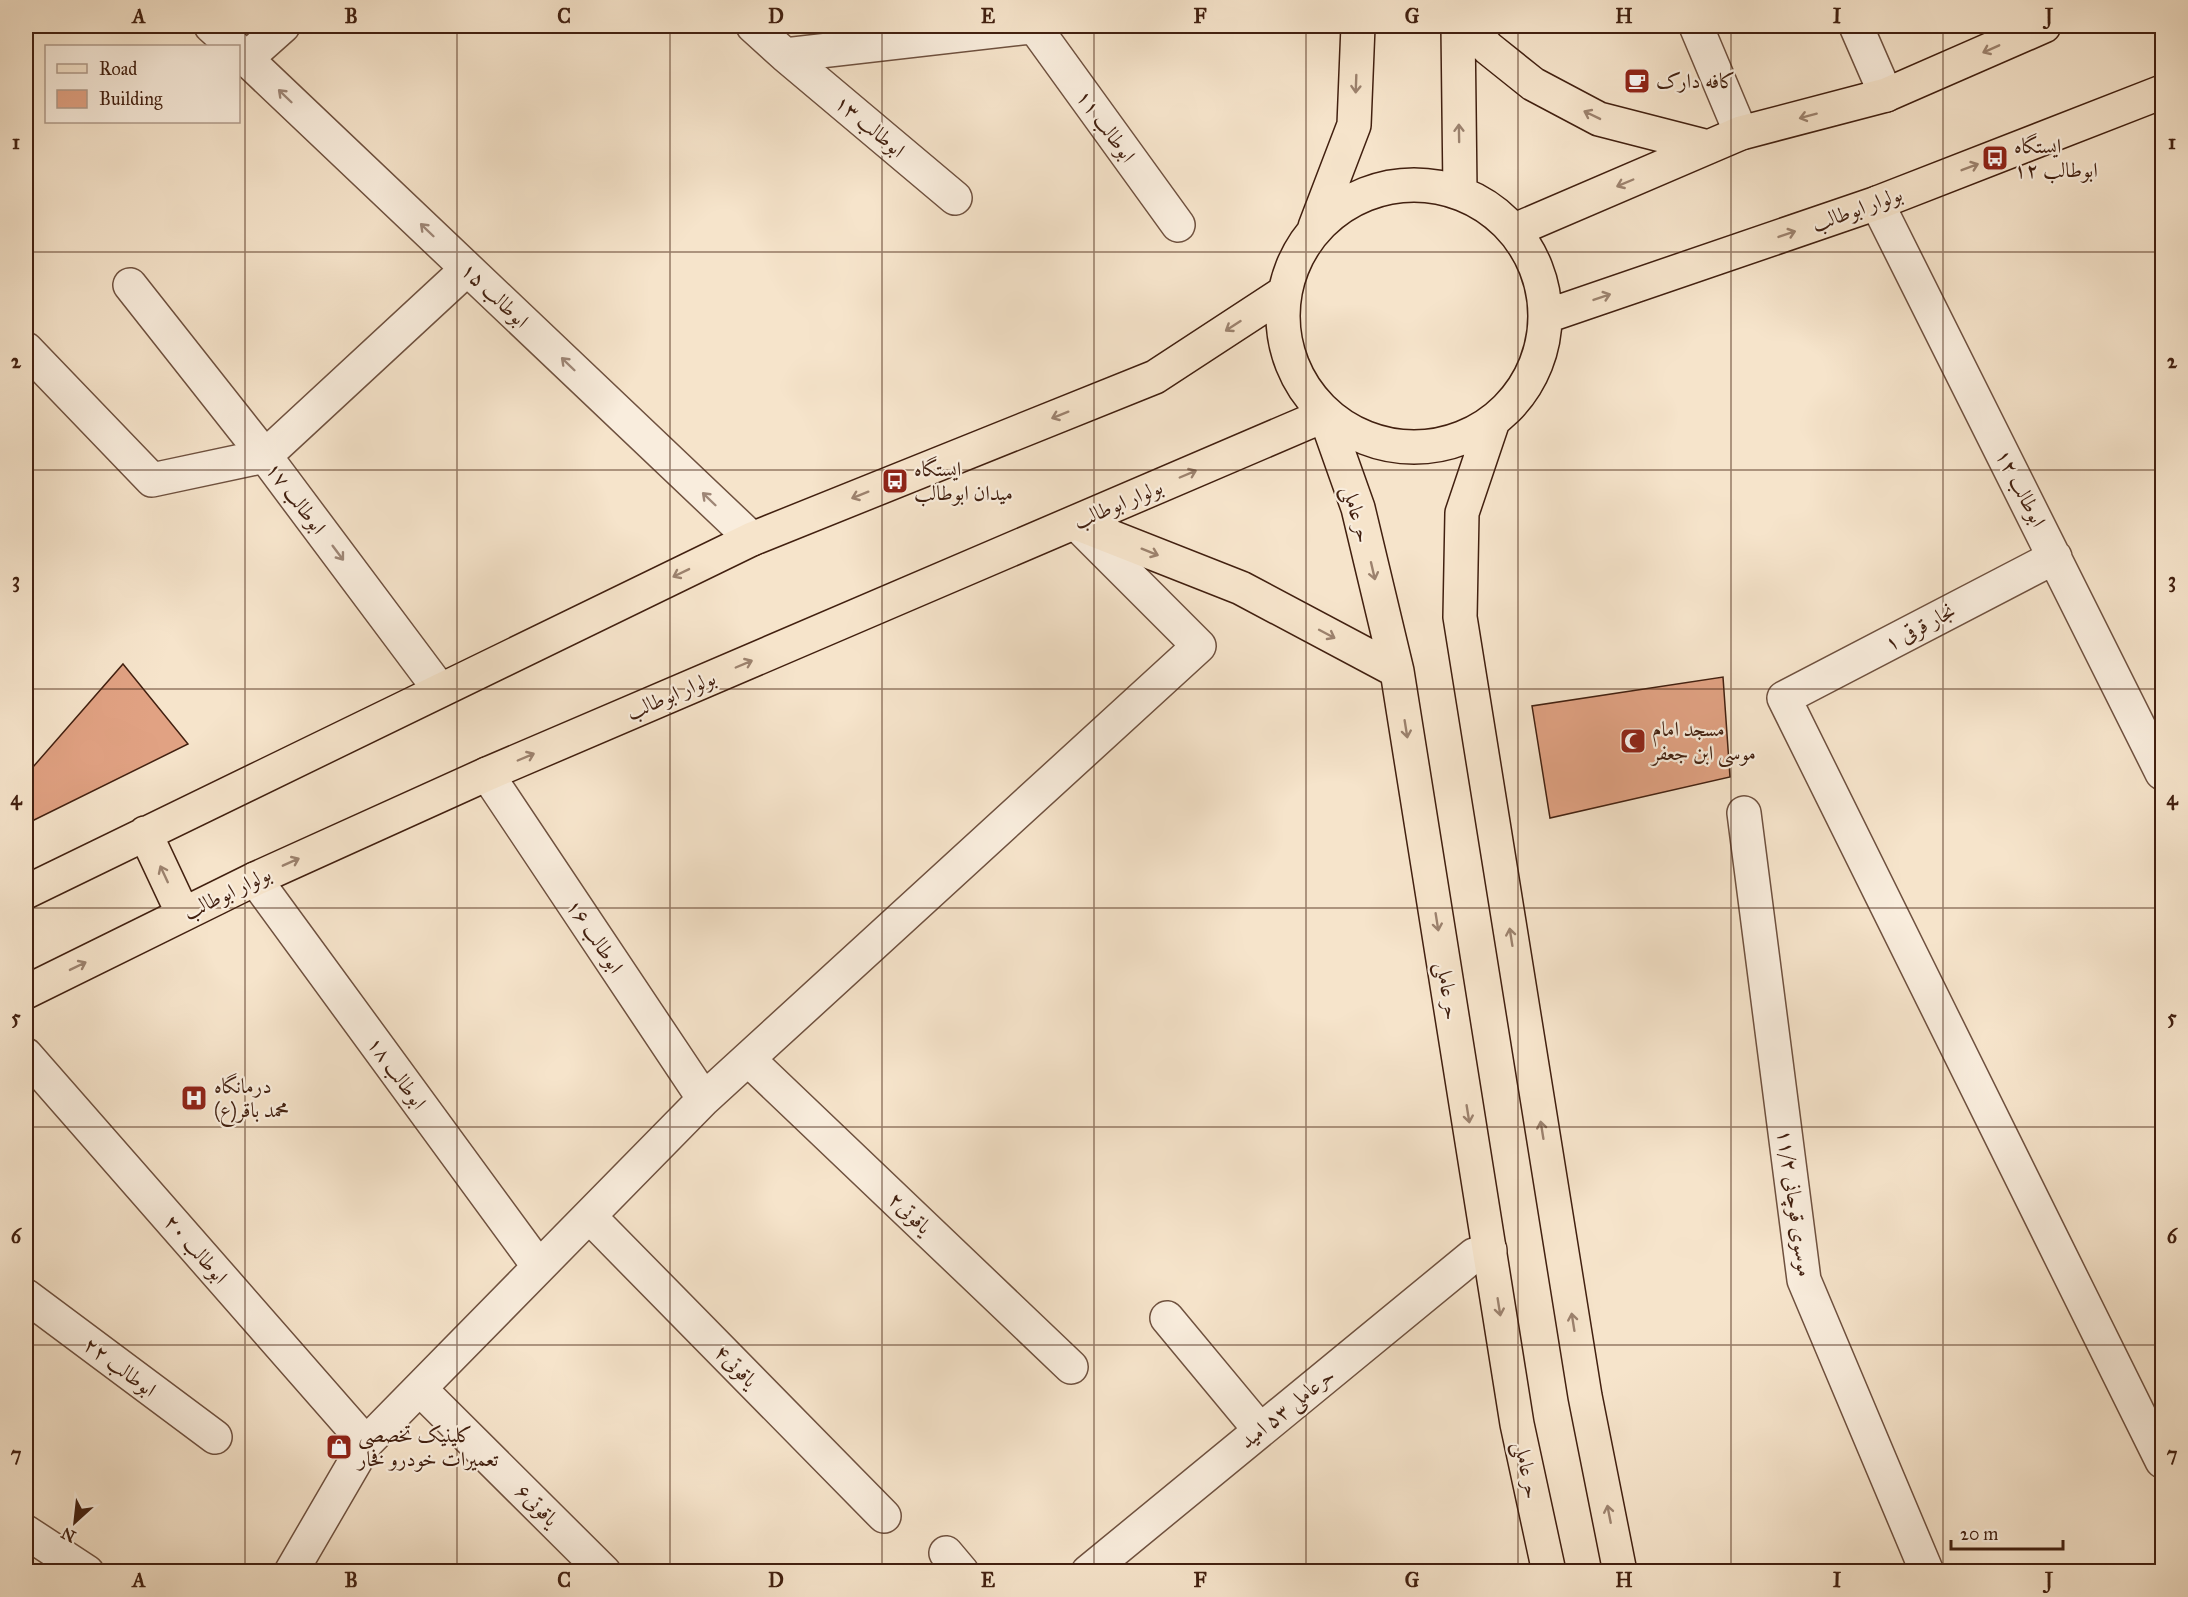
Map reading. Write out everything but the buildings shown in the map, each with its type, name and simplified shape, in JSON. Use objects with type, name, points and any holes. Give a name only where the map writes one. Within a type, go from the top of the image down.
[{"type":"main road","points":[[1315,226],[1357,195],[1409,183],[1460,191],[1515,230],[1539,270],[1547,316],[1541,357],[1522,395],[1492,424],[1437,448],[1377,444],[1325,415],[1297,381],[1282,338],[1282,294],[1315,226],[1354,125],[1358,26]]},
{"type":"main road","points":[[1458,26],[1460,191]]},
{"type":"main road","points":[[1469,26],[1488,48],[1533,84],[1599,119],[1708,147]]},
{"type":"main road","points":[[1515,230],[1741,133],[1886,95],[2044,26]]},
{"type":"main road","name":"بولوار ابوطالب","points":[[1547,316],[1877,203],[2163,92]]},
{"type":"main road","points":[[26,892],[752,539],[1155,376],[1282,294]]},
{"type":"main road","name":"بولوار ابوطالب","points":[[26,992],[255,879],[487,774],[1325,415]]},
{"type":"main road","name":"حر عاملی","points":[[1325,415],[1358,508],[1397,671],[1517,1424],[1549,1572]]},
{"type":"main road","points":[[1492,424],[1462,513],[1460,617],[1585,1396],[1620,1572]]},
{"type":"main road","points":[[1076,523],[1240,588],[1397,671]]},
{"type":"main road","points":[[145,833],[183,914]]},
{"type":"street","name":"ابوطالب ۱۵","points":[[212,26],[232,45]]},
{"type":"street","points":[[240,51],[283,26]]},
{"type":"street","name":"ابوطالب ۱۳","points":[[753,26],[784,55],[955,198]]},
{"type":"street","points":[[784,55],[1036,26]]},
{"type":"street","name":"ابوطالب ۱۱","points":[[1036,26],[1178,225]]},
{"type":"street","points":[[1696,26],[1741,133]]},
{"type":"street","points":[[1856,26],[1886,95]]},
{"type":"street","name":"ابوطالب ۱۵","points":[[240,53],[752,539]]},
{"type":"street","name":"ابوطالب ۱۲","points":[[1877,203],[2163,773]]},
{"type":"street","points":[[130,285],[265,456],[467,269]]},
{"type":"street","name":"ابوطالب ۱۷","points":[[26,350],[152,480],[265,456],[441,690]]},
{"type":"street","points":[[291,1572],[366,1443],[704,1099],[1199,646],[1076,523]]},
{"type":"street","name":"نجار قرقی ۱","points":[[2055,556],[1784,698],[2163,1461]]},
{"type":"street","name":"ابوطالب ۱۶","points":[[487,774],[704,1099]]},
{"type":"street","name":"موسوی قوچانی ۱۱/۲","points":[[1744,813],[1804,1280],[1927,1572]]},
{"type":"street","name":"ابوطالب ۱۸","points":[[255,879],[539,1267]]},
{"type":"street","name":"ابوطالب ۲۰","points":[[26,1055],[366,1443]]},
{"type":"street","name":"یاقوتی۲","points":[[748,1059],[1071,1367]]},
{"type":"street","name":"یاقوتی۴","points":[[589,1216],[884,1516]]},
{"type":"street","name":"حرعاملی ۵۳ امید","points":[[1088,1572],[1474,1254],[1490,1250]]},
{"type":"street","name":"ابوطالب ۲۲","points":[[26,1296],[215,1437]]},
{"type":"street","points":[[1167,1318],[1260,1430]]},
{"type":"street","name":"یاقوتی۶","points":[[420,1389],[604,1572]]},
{"type":"street","points":[[26,1532],[87,1572]]},
{"type":"place","name":"کافه دارک","points":[[1637,81]]},
{"type":"place","name":"ایستگاه ابوطالب ۱۲","points":[[1995,158]]},
{"type":"place","name":"ایستگاه میدان ابوطالب","points":[[895,481]]},
{"type":"place","name":"مسجد امام موسی ابن جعفر","points":[[1633,741]]},
{"type":"place","name":"درمانگاه محمد باقر(ع)","points":[[194,1098]]},
{"type":"place","name":"کلینیک تخصصی تعمیرات خودرو فخار","points":[[339,1447]]}]
